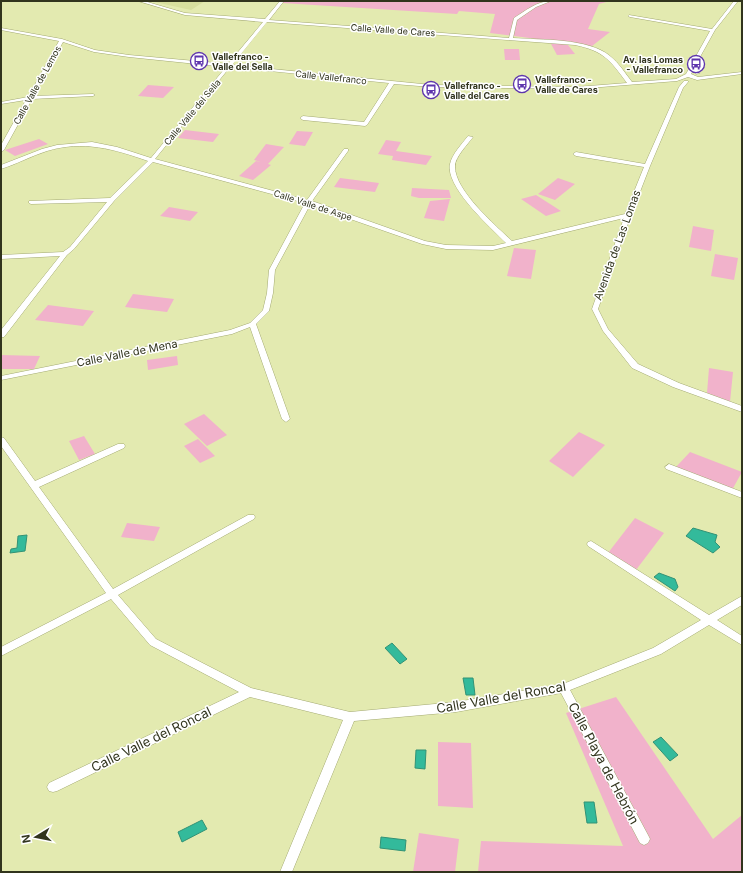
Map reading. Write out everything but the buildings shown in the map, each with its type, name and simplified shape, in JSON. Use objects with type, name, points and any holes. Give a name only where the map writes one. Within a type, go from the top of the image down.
[{"type":"street","name":"Calle Valle de Cares","points":[[140,1],[184,14],[511,38],[593,47],[603,52],[612,60],[631,84]]},
{"type":"street","name":"Calle Valle del Sella","points":[[1,334],[65,254],[72,248],[112,200],[152,160],[282,1]]},
{"type":"street","points":[[511,38],[515,19],[535,6],[549,1]]},
{"type":"street","points":[[728,1],[742,3]]},
{"type":"street","points":[[688,75],[713,30],[735,1]]},
{"type":"street","points":[[630,16],[713,30]]},
{"type":"street","name":"Calle Vallefranco","points":[[2,30],[62,40],[94,51],[229,67],[432,86],[546,88],[665,82],[681,83],[704,78]]},
{"type":"street","name":"Calle Valle de Lemos","points":[[1,150],[62,40]]},
{"type":"street","points":[[693,67],[698,73],[703,75],[704,78],[742,73]]},
{"type":"street","points":[[688,75],[698,73]]},
{"type":"street","points":[[688,75],[698,79]]},
{"type":"street","name":"Calle Vallefranco","points":[[681,83],[688,75]]},
{"type":"street","points":[[303,118],[365,124],[392,83]]},
{"type":"street","name":"Avenida de Las Lomas","points":[[681,83],[628,215],[595,309],[605,330],[635,366],[676,385],[742,409]]},
{"type":"street","points":[[1,103],[29,98],[93,95]]},
{"type":"street","points":[[470,137],[451,165],[452,175],[460,190],[511,244]]},
{"type":"street","name":"Calle Valle de Aspe","points":[[1,167],[44,150],[75,144],[92,144],[115,148],[152,160],[308,202],[424,243],[446,247],[493,248],[628,215]]},
{"type":"street","name":"Calle Valle de Mena","points":[[1,378],[232,332],[252,324],[266,312],[270,293],[272,270],[308,202],[346,150]]},
{"type":"street","points":[[576,154],[647,166]]},
{"type":"street","points":[[31,202],[112,200]]},
{"type":"street","points":[[1,257],[65,254]]},
{"type":"street","points":[[1,321],[12,321]]},
{"type":"street","points":[[252,324],[286,419]]},
{"type":"street","name":"Calle Valle del Roncal","points":[[1,440],[35,485],[112,594],[153,642],[249,692],[350,717],[456,707],[564,688],[657,651],[742,600]]},
{"type":"street","points":[[35,485],[121,446]]},
{"type":"street","points":[[669,467],[742,495]]},
{"type":"street","points":[[1,652],[112,594],[251,517]]},
{"type":"street","points":[[591,544],[742,641]]},
{"type":"street","name":"Calle Playa de Hebrón","points":[[564,688],[644,839]]},
{"type":"street","name":"Calle Valle del Roncal","points":[[52,787],[249,692]]},
{"type":"street","points":[[286,872],[350,717]]},
{"type":"shaded area","points":[[150,1],[205,1],[191,10]]},
{"type":"shaded area","points":[[284,1],[610,1],[599,4],[588,29],[610,32],[592,46],[490,33],[495,14],[459,11],[457,14],[282,3]]},
{"type":"shaded area","points":[[550,42],[568,45],[575,54],[557,55]]},
{"type":"shaded area","points":[[504,49],[519,49],[520,60],[505,60]]},
{"type":"shaded area","points":[[148,85],[174,87],[163,98],[138,96]]},
{"type":"shaded area","points":[[185,130],[219,134],[213,142],[178,138]]},
{"type":"shaded area","points":[[297,131],[313,132],[305,146],[289,144]]},
{"type":"shaded area","points":[[39,139],[48,144],[15,156],[5,150]]},
{"type":"shaded area","points":[[386,140],[401,142],[396,151],[432,156],[426,165],[392,160],[393,156],[378,154]]},
{"type":"shaded area","points":[[266,144],[284,147],[268,164],[271,165],[253,180],[239,176],[256,161],[261,162],[254,160]]},
{"type":"shaded area","points":[[340,178],[379,183],[375,192],[334,187]]},
{"type":"shaded area","points":[[558,178],[575,184],[555,200],[538,194]]},
{"type":"shaded area","points":[[412,188],[449,190],[451,198],[419,198],[411,196]]},
{"type":"shaded area","points":[[536,195],[561,211],[546,216],[521,199]]},
{"type":"shaded area","points":[[450,199],[444,221],[424,218],[430,201]]},
{"type":"shaded area","points":[[169,207],[198,212],[190,221],[160,216]]},
{"type":"shaded area","points":[[693,226],[714,230],[711,251],[689,247]]},
{"type":"shaded area","points":[[514,248],[536,250],[531,279],[507,276]]},
{"type":"shaded area","points":[[715,254],[738,258],[734,280],[711,276]]},
{"type":"shaded area","points":[[133,294],[174,299],[167,312],[125,307]]},
{"type":"shaded area","points":[[48,305],[94,311],[83,326],[35,320]]},
{"type":"shaded area","points":[[1,355],[40,356],[34,369],[1,369]]},
{"type":"shaded area","points":[[177,356],[178,365],[148,370],[147,360]]},
{"type":"shaded area","points":[[709,368],[733,372],[730,402],[707,393]]},
{"type":"shaded area","points":[[204,414],[227,435],[207,446],[184,424]]},
{"type":"shaded area","points":[[579,432],[605,445],[573,477],[549,461]]},
{"type":"shaded area","points":[[84,436],[95,454],[79,460],[69,441]]},
{"type":"shaded area","points":[[198,439],[215,456],[200,463],[184,446]]},
{"type":"shaded area","points":[[690,452],[742,472],[732,490],[676,467]]},
{"type":"shaded area","points":[[635,518],[664,533],[636,570],[608,553]]},
{"type":"shaded area","points":[[127,523],[160,527],[154,541],[121,537]]},
{"type":"shaded area","points":[[616,697],[713,839],[742,815],[742,872],[478,872],[481,841],[623,846],[566,713]]},
{"type":"shaded area","points":[[438,742],[471,743],[473,808],[438,806]]},
{"type":"shaded area","points":[[419,833],[459,839],[455,872],[413,872]]},
{"type":"water","points":[[693,528],[717,535],[715,542],[720,547],[713,553],[686,536]]},
{"type":"water","points":[[27,535],[25,551],[10,553],[11,549],[17,548],[18,536]]},
{"type":"water","points":[[659,573],[675,579],[678,587],[675,591],[654,577]]},
{"type":"water","points":[[392,643],[407,659],[400,664],[385,648]]},
{"type":"water","points":[[463,678],[473,678],[475,695],[466,695]]},
{"type":"water","points":[[661,737],[678,755],[670,761],[653,742]]},
{"type":"water","points":[[416,750],[426,750],[425,769],[415,768]]},
{"type":"water","points":[[584,802],[594,802],[597,823],[587,823]]},
{"type":"water","points":[[202,820],[207,829],[182,842],[178,832]]},
{"type":"water","points":[[381,837],[406,840],[405,851],[380,848]]},
{"type":"place","name":"Vallefranco - Valle del Sella","points":[[199,61]]},
{"type":"place","name":"Av. las Lomas - Vallefranco","points":[[696,64]]},
{"type":"place","name":"Vallefranco - Valle de Cares","points":[[522,84]]},
{"type":"place","name":"Vallefranco - Valle del Cares","points":[[431,90]]}]
